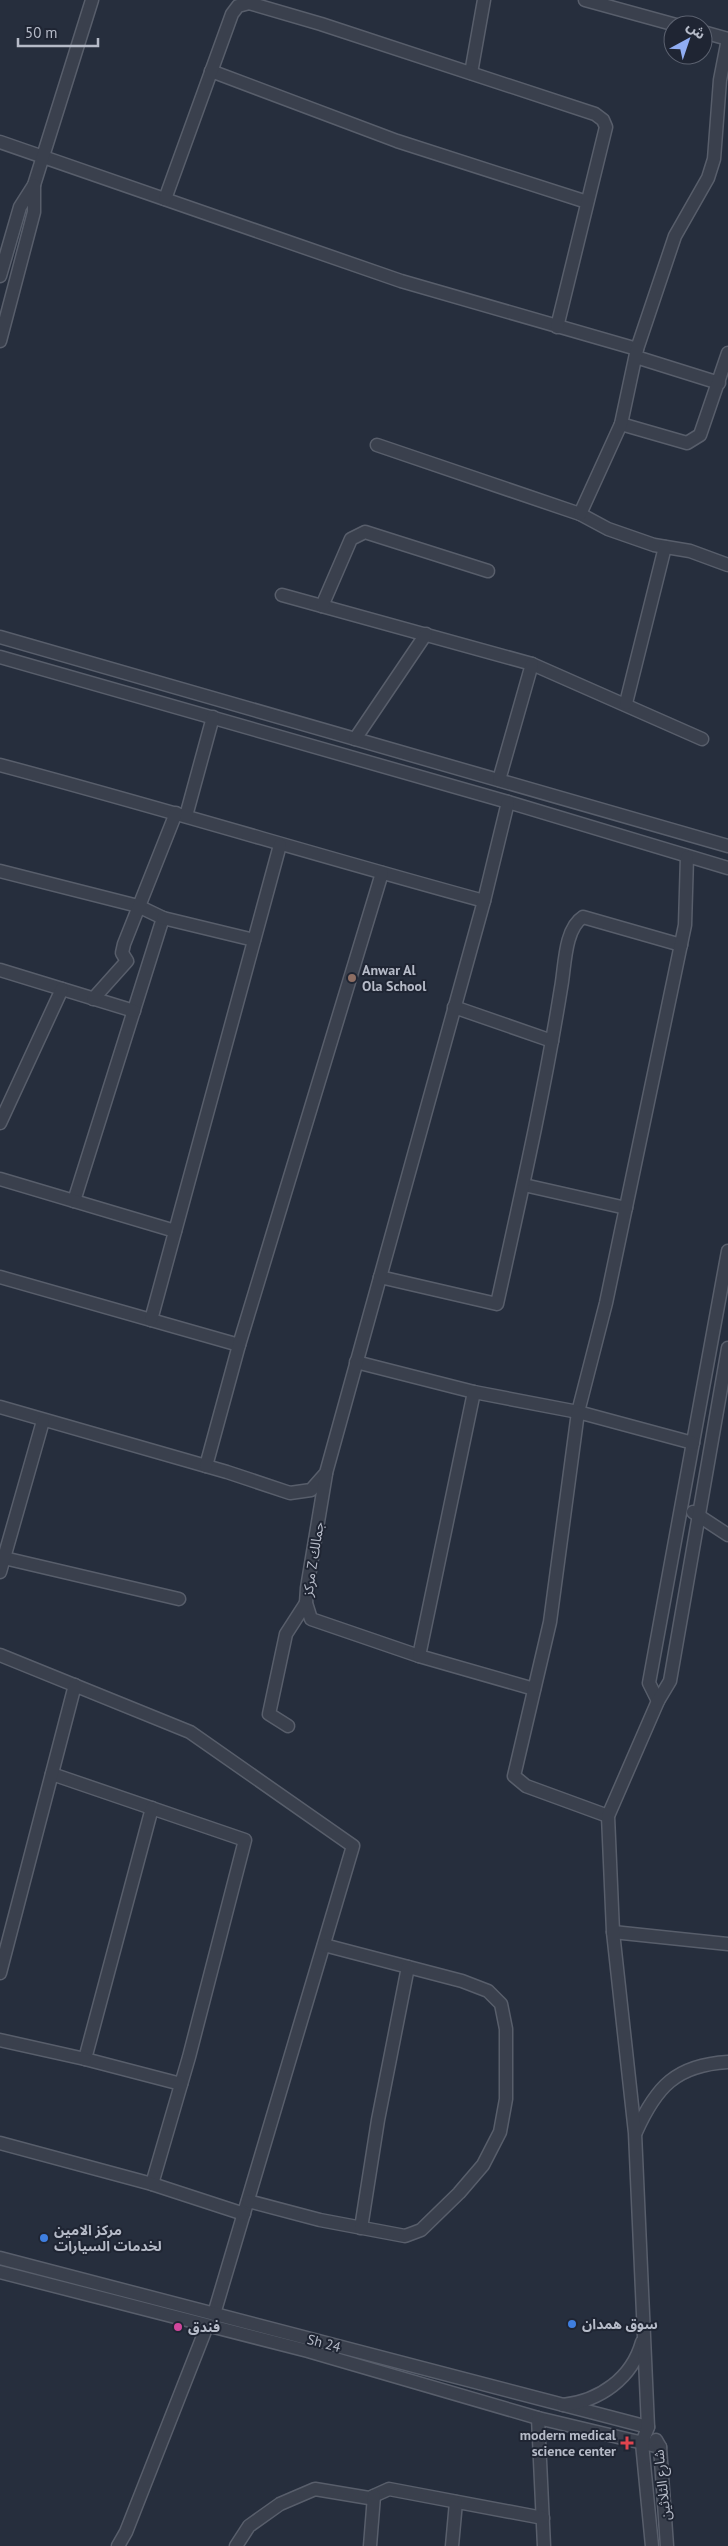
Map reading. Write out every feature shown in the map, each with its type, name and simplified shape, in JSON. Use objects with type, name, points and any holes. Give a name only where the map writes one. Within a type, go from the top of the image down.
[{"type":"street","points":[[0,276],[20,206],[34,185],[44,157],[92,0]]},
{"type":"street","points":[[471,73],[484,0]]},
{"type":"street","points":[[585,0],[663,21]]},
{"type":"street","points":[[165,199],[232,14],[238,6],[249,3],[321,24],[595,114],[603,120],[606,127],[557,327]]},
{"type":"street","points":[[580,514],[621,424],[636,353],[675,236],[708,178],[714,159],[720,80],[728,39],[713,35]]},
{"type":"street","points":[[211,71],[397,141],[588,202]]},
{"type":"street","points":[[0,142],[400,282],[557,327],[718,383]]},
{"type":"street","points":[[0,341],[34,212],[34,185]]},
{"type":"street","points":[[621,424],[687,443],[692,441],[700,435],[728,353]]},
{"type":"street","points":[[377,445],[580,514],[608,529],[666,547],[690,551],[728,565]]},
{"type":"street","points":[[322,606],[351,539],[364,532],[488,571]]},
{"type":"street","points":[[626,704],[666,547]]},
{"type":"street","points":[[282,595],[532,664],[702,739]]},
{"type":"street","points":[[355,739],[426,634]]},
{"type":"street","points":[[0,637],[728,846]]},
{"type":"street","points":[[0,657],[508,802],[728,868]]},
{"type":"street","points":[[499,780],[532,664]]},
{"type":"street","points":[[93,998],[127,962],[122,953],[138,906],[181,814],[213,717]]},
{"type":"street","points":[[0,766],[181,814],[280,845],[484,901]]},
{"type":"street","name":"مركز Z جمالك","points":[[420,1656],[311,1619],[306,1603],[326,1473],[484,901],[508,802]]},
{"type":"street","points":[[151,1320],[280,845]]},
{"type":"street","points":[[608,1816],[526,1786],[514,1776],[550,1622],[578,1412],[606,1303],[685,925],[687,856]]},
{"type":"street","points":[[0,871],[138,906],[163,918],[254,940]]},
{"type":"street","points":[[206,1466],[239,1345],[382,873]]},
{"type":"street","points":[[380,1277],[497,1304],[524,1185],[570,937],[578,920],[583,917],[681,945]]},
{"type":"street","points":[[74,1201],[163,918]]},
{"type":"street","points":[[0,970],[134,1011]]},
{"type":"street","points":[[0,1124],[62,989]]},
{"type":"street","points":[[454,1008],[552,1041]]},
{"type":"street","points":[[0,1179],[175,1231]]},
{"type":"street","points":[[524,1185],[626,1208]]},
{"type":"street","points":[[658,1701],[649,1684],[728,1251]]},
{"type":"street","points":[[0,1277],[239,1345]]},
{"type":"street","points":[[648,2428],[635,2133],[613,1932],[608,1816],[658,1701],[670,1681],[728,1348]]},
{"type":"street","points":[[356,1362],[474,1392],[578,1412],[693,1444]]},
{"type":"street","points":[[474,1392],[420,1656],[534,1689]]},
{"type":"street","points":[[0,1407],[43,1421],[206,1466],[290,1493],[311,1490],[326,1473]]},
{"type":"street","points":[[0,1572],[43,1421]]},
{"type":"street","points":[[681,1505],[728,1535]]},
{"type":"street","points":[[4,1558],[180,1599]]},
{"type":"street","points":[[288,1726],[269,1714],[286,1634],[306,1603]]},
{"type":"street","points":[[0,1654],[190,1732],[353,1846],[214,2314]]},
{"type":"street","points":[[0,1973],[5,1932],[52,1774],[76,1685]]},
{"type":"street","points":[[52,1774],[245,1840],[152,2184]]},
{"type":"street","points":[[85,2059],[152,1808]]},
{"type":"street","points":[[613,1932],[728,1944]]},
{"type":"street","points":[[248,2201],[361,2228],[405,2236],[421,2230],[459,2193],[483,2165],[500,2132],[506,2099],[506,2029],[501,2004],[488,1991],[462,1981],[324,1946]]},
{"type":"street","points":[[361,2228],[378,2120],[408,1967]]},
{"type":"street","points":[[0,2040],[85,2059],[180,2084]]},
{"type":"street","points":[[635,2133],[654,2095],[674,2078],[694,2067],[728,2062]]},
{"type":"street","points":[[0,2143],[152,2184],[244,2214]]},
{"type":"street","name":"Sh 24","points":[[0,2258],[648,2428]]},
{"type":"street","name":"Sh 24","points":[[0,2272],[308,2351],[538,2418],[660,2447]]},
{"type":"street","points":[[118,2546],[126,2532],[207,2326]]},
{"type":"street","points":[[560,2406],[598,2396],[619,2380],[635,2359],[644,2334]]},
{"type":"street","points":[[538,2418],[544,2546]]},
{"type":"street","name":"شارع الثلاثين","points":[[648,2428],[642,2443],[652,2546]]},
{"type":"street","name":"شارع الثلاثين","points":[[648,2428],[660,2447],[667,2546]]},
{"type":"street","points":[[236,2546],[250,2526],[280,2504],[315,2488],[369,2498],[389,2489],[543,2518]]},
{"type":"street","points":[[370,2546],[374,2496]]},
{"type":"street","points":[[452,2546],[456,2502]]},
{"type":"place","name":"Anwar Al Ola School","points":[[352,978]]},
{"type":"place","name":"مركز الامين لخدمات السيارات","points":[[44,2238]]},
{"type":"place","name":"سوق همدان","points":[[572,2324]]},
{"type":"place","name":"فندق","points":[[178,2327]]},
{"type":"place","name":"modern medical science center","points":[[627,2443]]}]
